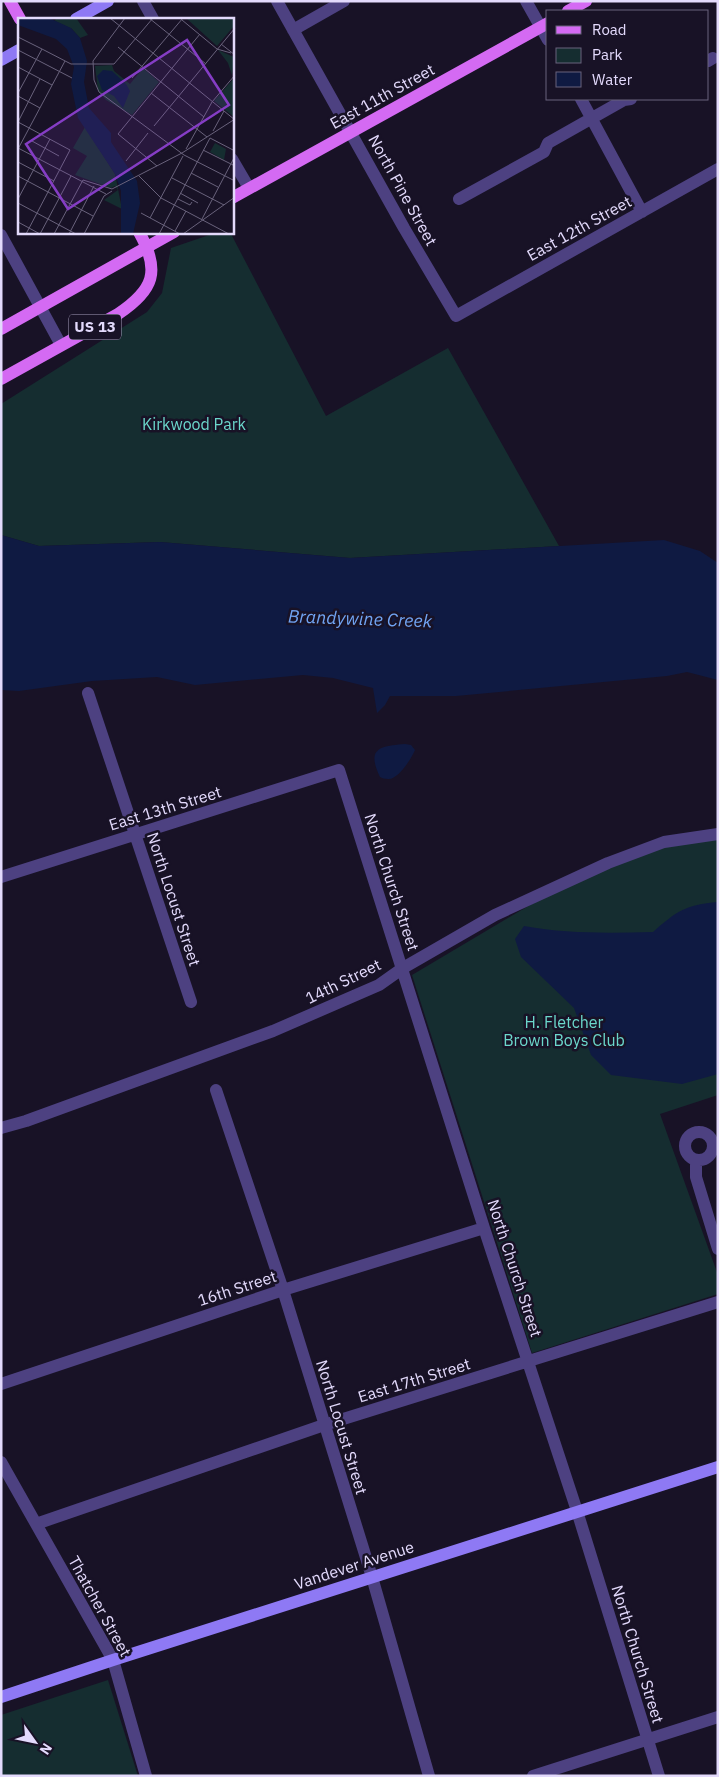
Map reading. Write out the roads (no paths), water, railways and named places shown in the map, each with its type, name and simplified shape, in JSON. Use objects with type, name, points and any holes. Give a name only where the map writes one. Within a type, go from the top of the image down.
[{"type":"main road","points":[[10,1],[19,18]]},
{"type":"main road","points":[[570,10],[586,1]]},
{"type":"main road","name":"East 11th Street","points":[[234,197],[544,25]]},
{"type":"main road","name":"US 13","points":[[1,379],[136,302],[148,286],[152,266],[148,248],[140,234]]},
{"type":"main road","points":[[1,329],[171,234]]},
{"type":"street","points":[[78,18],[108,1]]},
{"type":"street","points":[[143,1],[152,18]]},
{"type":"street","name":"North Pine Street","points":[[278,1],[404,228],[456,316]]},
{"type":"street","points":[[293,30],[344,1]]},
{"type":"street","points":[[526,1],[544,25]]},
{"type":"street","points":[[1,60],[18,51]]},
{"type":"street","points":[[582,100],[642,212]]},
{"type":"street","points":[[459,199],[544,152],[548,143],[624,100]]},
{"type":"street","points":[[234,162],[249,188]]},
{"type":"street","name":"East 12th Street","points":[[456,316],[718,169]]},
{"type":"street","points":[[1,235],[42,307],[61,345]]},
{"type":"street","name":"North Locust Street","points":[[88,693],[191,1002]]},
{"type":"street","name":"East 13th Street","points":[[1,877],[339,770]]},
{"type":"street","name":"North Church Street","points":[[339,770],[484,1228],[577,1511],[658,1776]]},
{"type":"street","name":"14th Street","points":[[1,1128],[26,1121],[273,1031],[379,985],[402,968],[495,915],[608,863],[664,842],[718,834]]},
{"type":"street","name":"North Locust Street","points":[[216,1090],[283,1290],[372,1577],[429,1776]]},
{"type":"street","points":[[696,1160],[696,1177],[718,1250]]},
{"type":"street","name":"16th Street","points":[[1,1384],[283,1290],[484,1228]]},
{"type":"street","name":"East 17th Street","points":[[36,1524],[324,1426],[718,1302]]},
{"type":"street","name":"Thatcher Street","points":[[1,1462],[113,1660],[146,1776]]},
{"type":"street","name":"Vandever Avenue","points":[[1,1697],[718,1467]]},
{"type":"street","points":[[533,1776],[718,1717]]},
{"type":"water","name":"Brandywine Creek","points":[[1,535],[39,546],[160,542],[350,558],[664,540],[700,551],[718,563],[718,680],[687,672],[667,676],[456,696],[390,696],[377,713],[373,688],[333,678],[303,675],[195,685],[157,677],[92,681],[19,691],[1,690]]},
{"type":"water","points":[[411,745],[415,750],[404,768],[392,778],[380,777],[374,760],[378,750],[389,746]]},
{"type":"water","points":[[718,902],[718,1074],[682,1084],[611,1075],[591,1055],[574,1008],[521,957],[515,939],[524,926],[572,932],[653,932],[682,910],[697,905]]},
{"type":"park label","name":"Kirkwood Park","points":[[194,424]]},
{"type":"park label","name":"H. Fletcher Brown Boys Club","points":[[564,1031]]}]
